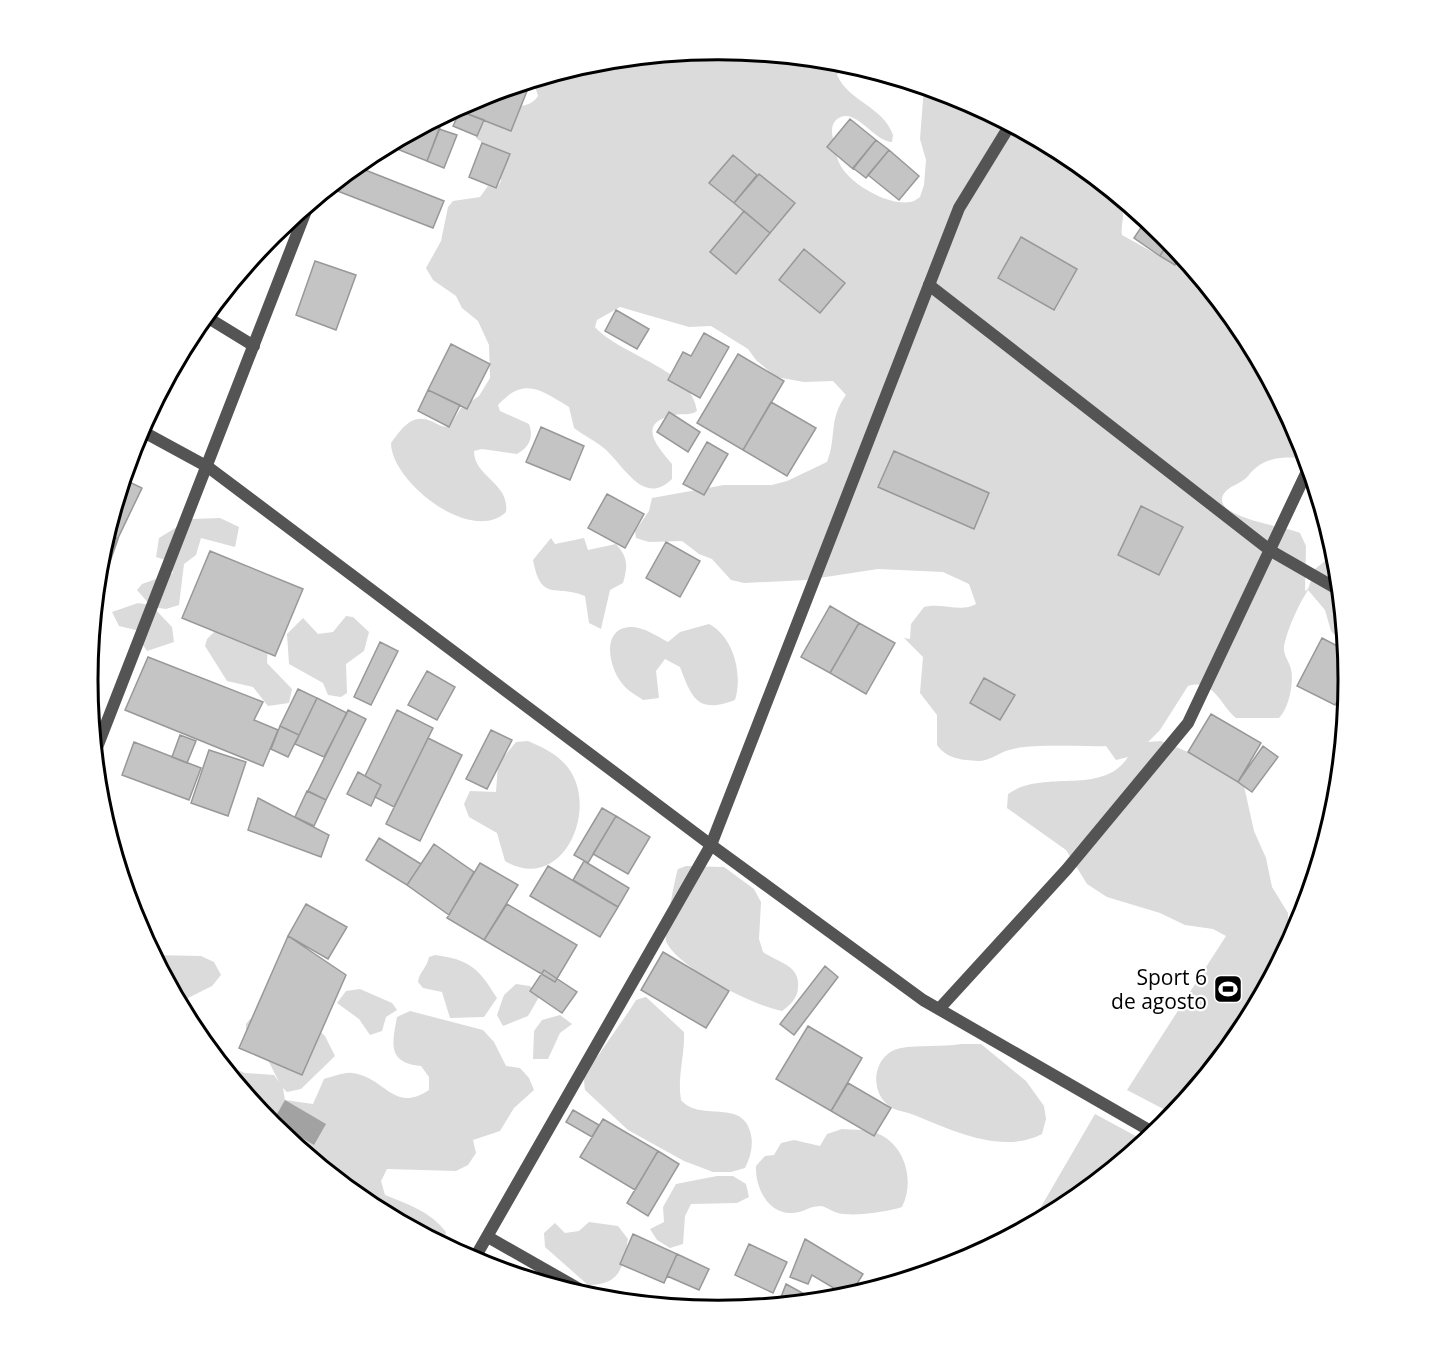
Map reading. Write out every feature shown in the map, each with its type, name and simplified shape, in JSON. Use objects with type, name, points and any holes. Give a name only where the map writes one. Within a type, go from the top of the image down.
[{"type":"street","points":[[478,1252],[711,845],[959,208],[1006,131]]},
{"type":"street","points":[[101,738],[302,220]]},
{"type":"street","points":[[929,285],[1271,551],[1330,585]]},
{"type":"street","points":[[213,321],[254,346]]},
{"type":"street","points":[[149,435],[208,467],[711,845],[939,1009],[1145,1128]]},
{"type":"street","points":[[939,1009],[1067,869],[1188,723],[1304,479]]},
{"type":"street","points":[[488,1237],[565,1281]]},
{"type":"shaded area","points":[[677,61],[758,61],[839,72],[837,75],[842,84],[882,117],[893,135],[892,142],[885,140],[857,120],[843,116],[834,122],[832,128],[839,162],[851,178],[867,190],[886,199],[906,202],[920,197],[924,185],[926,160],[920,139],[923,95],[955,107],[1028,143],[1095,188],[1122,211],[1122,235],[1156,254],[1169,256],[1184,271],[1233,336],[1274,406],[1296,458],[1267,461],[1228,489],[1222,500],[1226,508],[1250,520],[1300,533],[1306,546],[1305,591],[1308,589],[1315,569],[1326,560],[1336,636],[1331,631],[1325,610],[1308,590],[1288,631],[1284,646],[1292,681],[1288,702],[1279,718],[1236,718],[1210,689],[1197,685],[1188,686],[1160,730],[1148,742],[1161,741],[1188,752],[1224,770],[1244,786],[1254,831],[1266,858],[1272,887],[1288,913],[1288,921],[1274,954],[1233,1024],[1184,1089],[1164,1109],[1127,1090],[1226,936],[1213,929],[1185,925],[1160,913],[1107,897],[1087,884],[1066,850],[1007,808],[1008,794],[1023,787],[1103,776],[1117,769],[1128,757],[1116,760],[1106,746],[1042,746],[1009,750],[978,761],[950,756],[937,745],[937,715],[920,693],[923,657],[904,638],[910,639],[911,624],[924,607],[964,608],[976,604],[969,584],[943,572],[878,569],[806,580],[744,583],[731,580],[712,559],[699,554],[682,541],[649,542],[636,538],[635,531],[649,511],[652,498],[724,485],[772,485],[787,481],[827,462],[837,412],[846,395],[833,381],[804,382],[776,377],[756,360],[748,349],[711,326],[689,327],[620,307],[597,320],[595,327],[607,337],[683,384],[692,397],[697,411],[674,415],[655,424],[653,436],[672,464],[672,479],[652,489],[635,481],[605,449],[574,428],[569,407],[541,391],[525,388],[507,396],[498,405],[500,411],[529,424],[531,438],[525,448],[517,454],[482,449],[474,451],[480,467],[503,494],[506,512],[491,520],[474,521],[455,515],[418,491],[404,475],[395,459],[391,443],[399,433],[412,421],[418,419],[449,427],[461,408],[479,396],[490,378],[489,345],[478,321],[462,308],[456,296],[433,280],[426,268],[441,241],[448,207],[453,201],[480,197],[488,186],[496,189],[501,181],[494,151],[476,138],[476,131],[499,106],[526,105],[538,96],[535,88],[557,81],[637,65]]},
{"type":"shaded area","points":[[220,518],[239,527],[235,547],[201,538],[196,555],[184,564],[179,605],[166,609],[153,607],[172,627],[174,642],[147,651],[140,631],[119,626],[112,612],[138,603],[150,605],[137,590],[142,584],[173,573],[169,561],[156,557],[159,538],[190,519]]},
{"type":"shaded area","points":[[551,538],[555,544],[584,538],[588,550],[616,544],[623,553],[626,572],[623,583],[610,590],[601,629],[589,623],[585,596],[551,590],[540,582],[533,560]]},
{"type":"shaded area","points":[[346,616],[353,617],[369,632],[364,651],[346,664],[347,693],[341,697],[328,695],[323,683],[289,664],[287,634],[303,618],[318,634],[333,632]]},
{"type":"shaded area","points":[[709,624],[725,638],[734,658],[738,679],[735,700],[712,705],[698,701],[688,688],[680,667],[665,659],[656,671],[659,698],[643,700],[631,692],[616,675],[610,648],[612,639],[623,628],[642,629],[668,642],[680,632]]},
{"type":"shaded area","points":[[217,629],[268,641],[267,663],[292,689],[289,703],[268,706],[253,687],[227,681],[205,646],[207,639]]},
{"type":"shaded area","points":[[528,741],[552,753],[564,763],[575,780],[580,800],[578,821],[571,840],[560,856],[545,866],[526,868],[505,861],[497,833],[469,817],[464,804],[470,791],[496,792],[498,764],[516,742]]},
{"type":"shaded area","points":[[686,866],[724,867],[754,889],[761,902],[759,939],[763,952],[792,969],[798,980],[798,991],[795,998],[782,1011],[754,1002],[700,974],[673,951],[666,941],[672,894],[678,869]]},
{"type":"shaded area","points":[[162,955],[201,956],[214,962],[221,975],[212,986],[187,1000]]},
{"type":"shaded area","points":[[435,955],[465,963],[484,979],[497,998],[484,1017],[450,1018],[442,992],[423,988],[418,982],[429,957]]},
{"type":"shaded area","points":[[516,984],[530,986],[539,997],[528,1016],[503,1026],[497,1015],[504,995]]},
{"type":"shaded area","points":[[360,989],[392,1003],[397,1010],[386,1017],[382,1031],[370,1035],[359,1019],[337,1003],[346,991]]},
{"type":"shaded area","points":[[646,997],[684,1032],[681,1100],[698,1110],[729,1113],[745,1121],[750,1131],[752,1145],[745,1168],[731,1172],[713,1172],[684,1161],[628,1130],[585,1090],[586,1070],[636,1000]]},
{"type":"shaded area","points":[[410,1011],[483,1030],[494,1042],[506,1066],[520,1068],[529,1078],[534,1090],[514,1108],[500,1131],[473,1140],[476,1153],[468,1165],[456,1171],[387,1169],[381,1181],[385,1195],[418,1209],[433,1219],[446,1232],[445,1237],[373,1196],[340,1172],[279,1118],[236,1069],[245,1073],[274,1075],[279,1082],[269,1062],[247,1044],[246,1024],[250,1019],[308,1020],[325,1036],[335,1056],[301,1089],[287,1092],[283,1088],[285,1100],[313,1104],[324,1079],[349,1073],[364,1076],[398,1096],[407,1098],[417,1096],[429,1090],[429,1077],[421,1066],[402,1061],[397,1056],[393,1044],[397,1017]]},
{"type":"shaded area","points":[[560,1015],[572,1024],[560,1033],[548,1059],[533,1059],[534,1031],[542,1020]]},
{"type":"shaded area","points":[[981,1044],[1026,1081],[1044,1106],[1046,1119],[1042,1134],[1027,1140],[1010,1142],[977,1138],[894,1109],[884,1101],[876,1084],[877,1074],[884,1057],[892,1051],[908,1047]]},
{"type":"shaded area","points":[[285,1100],[326,1124],[314,1145],[298,1135],[276,1115]]},
{"type":"shaded area","points":[[1095,1114],[1136,1136],[1095,1172],[1039,1210]]},
{"type":"shaded area","points":[[842,1129],[871,1131],[892,1143],[899,1152],[907,1173],[908,1185],[902,1207],[852,1214],[838,1213],[821,1206],[789,1213],[772,1207],[758,1184],[756,1166],[765,1156],[774,1155],[781,1143],[794,1140],[820,1146],[827,1134]]},
{"type":"shaded area","points":[[717,1176],[733,1176],[746,1184],[749,1197],[737,1203],[691,1204],[685,1216],[683,1244],[670,1248],[657,1240],[650,1229],[664,1222],[663,1207],[676,1184]]},
{"type":"shaded area","points":[[589,1222],[618,1226],[628,1239],[622,1266],[614,1278],[607,1282],[588,1285],[545,1247],[544,1233],[555,1223],[565,1233],[579,1231]]},
{"type":"building","points":[[527,90],[511,131],[466,113]]},
{"type":"building","points":[[466,113],[484,120],[477,136],[453,126],[457,118]]},
{"type":"building","points":[[850,119],[876,140],[853,169],[827,147]]},
{"type":"building","points":[[438,127],[440,128],[427,161],[398,149]]},
{"type":"building","points":[[439,129],[457,135],[444,168],[427,161]]},
{"type":"building","points":[[876,140],[889,150],[866,178],[853,168]]},
{"type":"building","points":[[482,143],[510,154],[496,188],[469,177]]},
{"type":"building","points":[[889,150],[919,176],[899,200],[868,175]]},
{"type":"building","points":[[733,155],[757,175],[734,203],[709,183]]},
{"type":"building","points":[[365,170],[444,201],[433,228],[337,191]]},
{"type":"building","points":[[759,174],[795,203],[770,233],[734,203]]},
{"type":"building","points":[[744,211],[770,233],[736,274],[710,252]]},
{"type":"building","points":[[1141,228],[1164,250],[1160,256],[1134,238]]},
{"type":"building","points":[[1021,237],[1077,269],[1054,310],[998,278]]},
{"type":"building","points":[[804,249],[845,283],[820,313],[779,280]]},
{"type":"building","points":[[1164,250],[1176,263],[1175,265],[1160,256]]},
{"type":"building","points":[[315,261],[356,275],[336,330],[296,315]]},
{"type":"building","points":[[616,310],[649,329],[637,349],[605,331]]},
{"type":"building","points":[[704,333],[729,347],[700,398],[668,380],[683,352],[691,356]]},
{"type":"building","points":[[451,344],[490,364],[467,409],[428,390]]},
{"type":"building","points":[[738,354],[784,381],[743,450],[697,423]]},
{"type":"building","points":[[428,390],[460,405],[449,427],[418,411]]},
{"type":"building","points":[[771,402],[816,428],[787,476],[743,450]]},
{"type":"building","points":[[669,412],[700,432],[688,452],[657,432]]},
{"type":"building","points":[[541,427],[584,446],[570,480],[526,462]]},
{"type":"building","points":[[707,442],[728,454],[704,495],[683,484]]},
{"type":"building","points":[[894,451],[989,493],[974,529],[878,487]]},
{"type":"building","points":[[130,482],[142,488],[110,555]]},
{"type":"building","points":[[607,494],[644,514],[625,548],[588,528]]},
{"type":"building","points":[[1141,506],[1183,527],[1159,575],[1118,555]]},
{"type":"building","points":[[115,538],[118,539],[108,569]]},
{"type":"building","points":[[666,542],[700,561],[680,597],[646,578]]},
{"type":"building","points":[[210,551],[303,589],[275,656],[182,618]]},
{"type":"building","points":[[830,606],[859,623],[830,673],[801,657]]},
{"type":"building","points":[[859,623],[895,643],[866,694],[830,673]]},
{"type":"building","points":[[1322,638],[1336,645],[1338,680],[1335,705],[1297,686]]},
{"type":"building","points":[[380,642],[398,651],[371,705],[354,697]]},
{"type":"building","points":[[148,657],[263,702],[254,720],[278,730],[263,766],[125,710]]},
{"type":"building","points":[[427,671],[455,687],[437,720],[408,705]]},
{"type":"building","points":[[984,678],[1015,695],[1000,720],[970,703]]},
{"type":"building","points":[[298,689],[317,698],[299,735],[280,726]]},
{"type":"building","points":[[317,698],[347,713],[324,757],[295,744]]},
{"type":"building","points":[[348,710],[366,719],[326,800],[308,791]]},
{"type":"building","points":[[397,710],[433,728],[394,807],[375,797],[381,785],[365,776]]},
{"type":"building","points":[[1211,714],[1261,743],[1238,782],[1188,752]]},
{"type":"building","points":[[280,726],[299,735],[288,757],[271,749]]},
{"type":"building","points":[[491,730],[512,740],[487,789],[466,779]]},
{"type":"building","points":[[180,735],[196,741],[187,763],[172,757]]},
{"type":"building","points":[[428,738],[462,755],[420,841],[386,824]]},
{"type":"building","points":[[134,742],[201,768],[189,800],[122,775]]},
{"type":"building","points":[[1263,746],[1278,757],[1252,792],[1238,782]]},
{"type":"building","points":[[209,750],[246,762],[228,816],[191,803]]},
{"type":"building","points":[[358,772],[381,785],[371,806],[347,794]]},
{"type":"building","points":[[307,791],[326,800],[314,826],[295,817]]},
{"type":"building","points":[[258,798],[329,835],[321,857],[248,830]]},
{"type":"building","points":[[602,808],[616,816],[588,863],[574,855]]},
{"type":"building","points":[[616,816],[650,837],[628,874],[593,854]]},
{"type":"building","points":[[379,838],[421,864],[407,885],[366,860]]},
{"type":"building","points":[[434,844],[474,872],[449,915],[407,885]]},
{"type":"building","points":[[584,861],[629,888],[618,907],[573,880]]},
{"type":"building","points":[[480,863],[518,885],[484,940],[447,918]]},
{"type":"building","points":[[548,866],[618,907],[600,937],[530,896]]},
{"type":"building","points":[[306,904],[347,927],[328,959],[288,936]]},
{"type":"building","points":[[507,904],[577,945],[555,982],[484,940]]},
{"type":"building","points":[[288,936],[346,975],[302,1075],[239,1048]]},
{"type":"building","points":[[663,952],[729,991],[706,1028],[641,990]]},
{"type":"building","points":[[825,966],[838,977],[794,1035],[780,1024]]},
{"type":"building","points":[[544,970],[577,992],[562,1013],[530,991]]},
{"type":"building","points":[[808,1026],[862,1058],[831,1111],[776,1079]]},
{"type":"building","points":[[848,1083],[891,1108],[874,1136],[831,1111]]},
{"type":"building","points":[[573,1110],[599,1125],[592,1137],[566,1122]]},
{"type":"building","points":[[603,1119],[658,1151],[635,1190],[580,1157]]},
{"type":"building","points":[[658,1151],[679,1164],[648,1216],[627,1203]]},
{"type":"building","points":[[633,1234],[677,1254],[664,1283],[620,1264]]},
{"type":"building","points":[[805,1239],[863,1274],[857,1284],[835,1289],[812,1275],[808,1284],[790,1277]]},
{"type":"building","points":[[749,1244],[787,1262],[773,1293],[735,1275]]},
{"type":"building","points":[[677,1254],[709,1269],[699,1290],[667,1276]]},
{"type":"building","points":[[786,1284],[804,1294],[798,1295],[781,1297]]},
{"type":"place","name":"Sport 6 de agosto","points":[[1228,989]]}]
